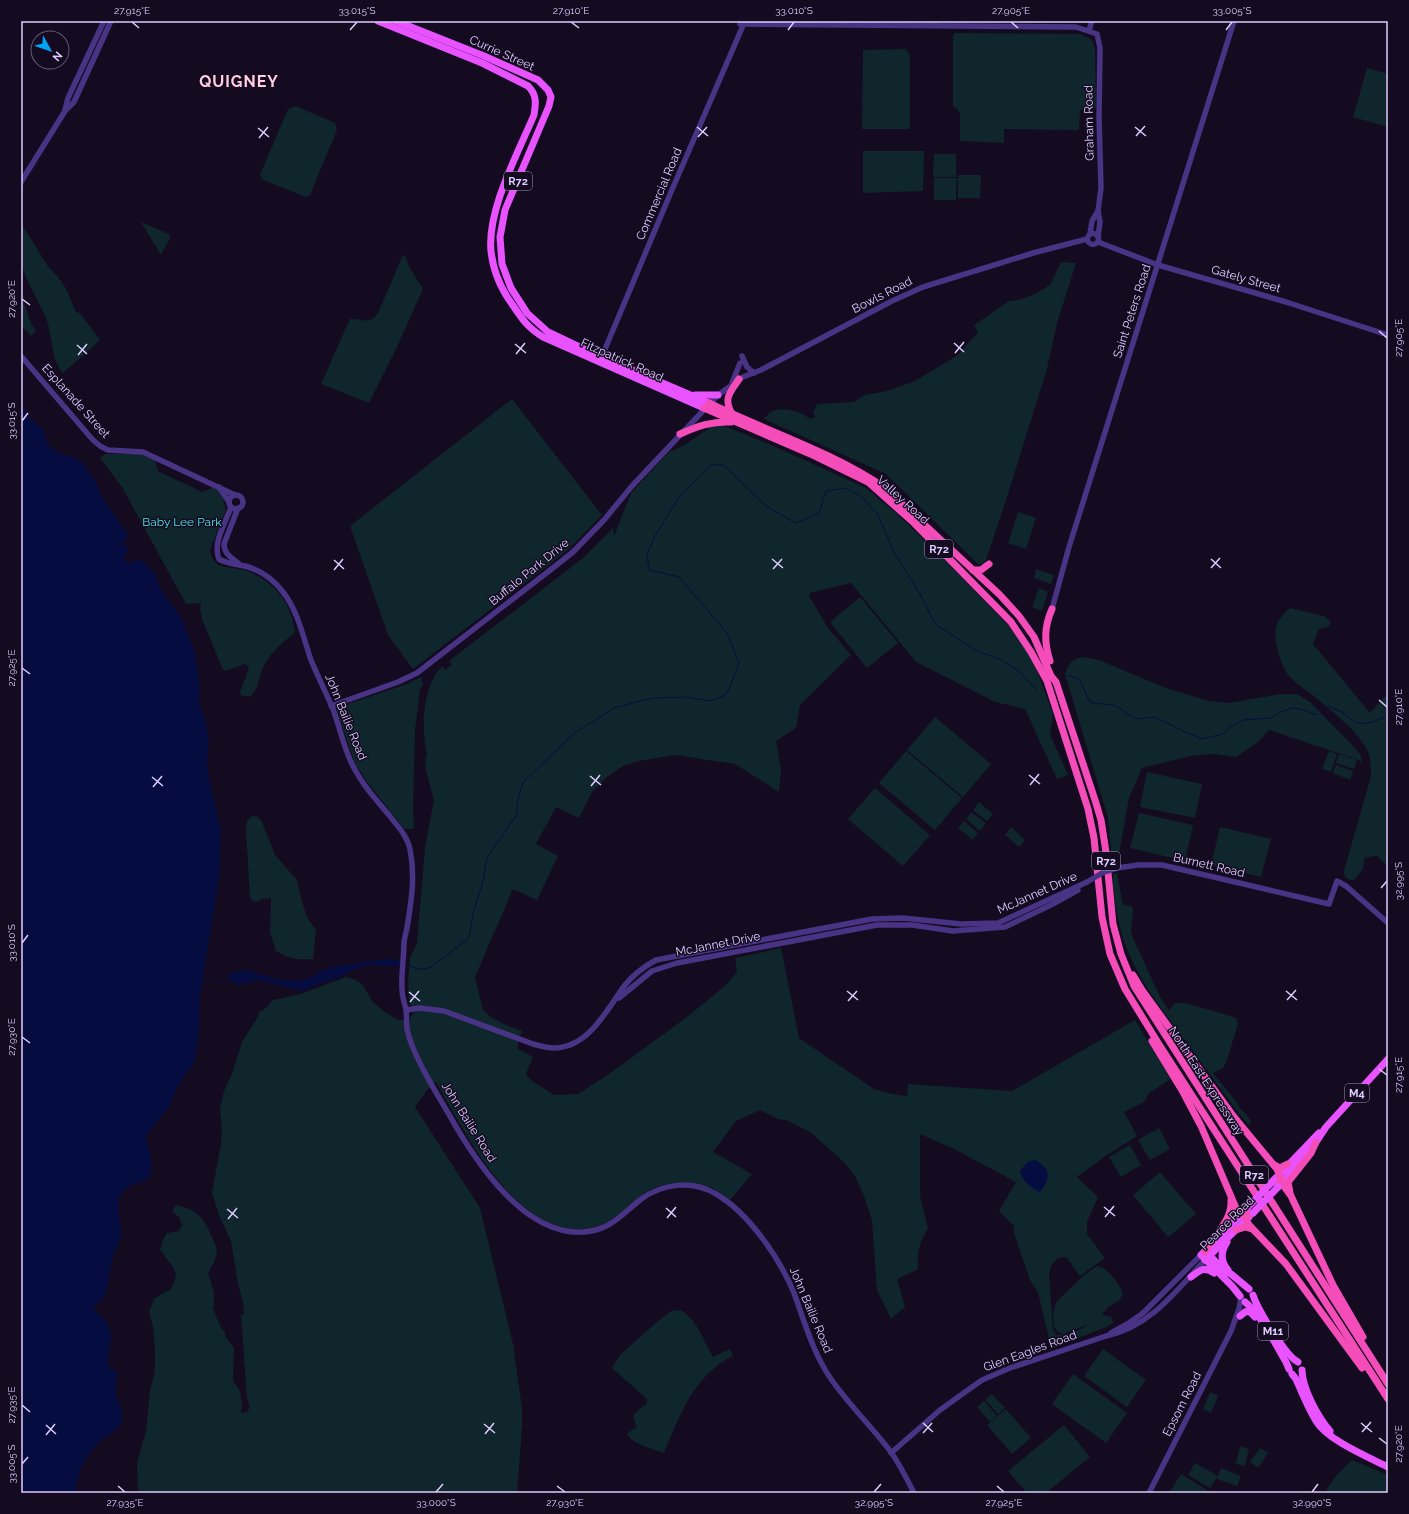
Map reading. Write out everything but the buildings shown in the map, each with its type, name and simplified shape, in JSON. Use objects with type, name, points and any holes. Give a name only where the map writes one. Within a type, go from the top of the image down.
[{"type":"highway","points":[[732,414],[728,407],[728,396],[739,379]]},
{"type":"highway","name":"Valley Road","points":[[707,406],[732,414],[812,449],[870,477],[900,500],[1000,595],[1026,625],[1039,647],[1051,676],[1056,682],[1081,759]]},
{"type":"highway","name":"Valley Road","points":[[707,406],[735,422],[815,456],[868,482],[909,518],[1011,622],[1024,641],[1047,681],[1080,782]]},
{"type":"highway","points":[[680,434],[703,424],[713,422],[735,422]]},
{"type":"highway","points":[[973,570],[981,570],[988,564]]},
{"type":"highway","points":[[982,578],[982,589],[1003,614]]},
{"type":"highway","points":[[1052,609],[1046,626],[1045,638],[1046,648],[1055,674],[1056,682]]},
{"type":"highway","name":"North East Expressway","points":[[1081,759],[1101,820],[1106,852],[1113,924],[1118,944],[1134,986],[1145,1006],[1388,1383]]},
{"type":"highway","name":"North East Expressway","points":[[1080,782],[1088,809],[1094,838],[1104,933],[1117,971],[1141,1016],[1388,1399]]},
{"type":"highway","points":[[1125,964],[1142,990],[1234,1117],[1280,1174]]},
{"type":"highway","points":[[1141,1016],[1142,1025],[1183,1092],[1201,1126],[1234,1204],[1247,1213],[1257,1233],[1286,1264],[1368,1376],[1382,1391]]},
{"type":"highway","points":[[1316,1142],[1311,1153],[1288,1182],[1291,1196],[1333,1285],[1381,1366],[1388,1383]]},
{"type":"highway","points":[[1274,1165],[1280,1168],[1288,1164]]},
{"type":"highway","points":[[1277,1183],[1291,1196]]},
{"type":"highway","points":[[1205,1256],[1211,1240],[1229,1216],[1231,1205],[1229,1191]]},
{"type":"highway","points":[[1235,1232],[1245,1227],[1257,1233]]},
{"type":"main road","name":"Currie Street","points":[[378,21],[482,64],[528,86],[533,91],[536,103],[534,115],[501,192],[493,221],[491,250],[498,278],[507,297],[526,325],[532,330]]},
{"type":"main road","name":"Currie Street","points":[[396,21],[484,56],[538,80],[548,90],[551,97],[549,106],[505,210],[500,237],[502,264],[511,288],[527,313],[548,332]]},
{"type":"main road","name":"Fitzpatrick Road","points":[[532,330],[543,337],[691,395],[707,406]]},
{"type":"main road","name":"Fitzpatrick Road","points":[[548,332],[600,360],[707,406]]},
{"type":"main road","points":[[691,395],[718,394]]},
{"type":"main road","name":"Pearce Road","points":[[1205,1256],[1316,1142],[1326,1128],[1388,1059]]},
{"type":"main road","name":"Pearce Road","points":[[1205,1256],[1235,1232],[1247,1213],[1268,1187],[1277,1183],[1280,1174],[1288,1164],[1313,1138],[1326,1128]]},
{"type":"main road","points":[[1231,1274],[1223,1264],[1222,1256],[1224,1247],[1235,1232]]},
{"type":"main road","name":"M11","points":[[1205,1256],[1226,1272],[1231,1274],[1251,1292],[1284,1349],[1292,1359],[1301,1365],[1304,1383],[1321,1419],[1335,1437]]},
{"type":"main road","name":"M11","points":[[1205,1256],[1261,1321],[1286,1362],[1290,1372],[1296,1379],[1316,1421],[1328,1434],[1352,1449],[1388,1467]]},
{"type":"main road","points":[[1191,1276],[1199,1270],[1206,1268],[1225,1283],[1232,1286]]},
{"type":"main road","points":[[1243,1290],[1251,1292],[1253,1298],[1244,1301],[1243,1290]]},
{"type":"main road","points":[[1240,1316],[1249,1311],[1261,1321]]},
{"type":"main road","points":[[1298,1362],[1292,1363],[1290,1372],[1298,1374],[1302,1370]]},
{"type":"street","points":[[65,111],[68,98],[104,21]]},
{"type":"street","points":[[21,182],[65,111],[74,102],[112,21]]},
{"type":"street","points":[[743,23],[1076,27],[1089,30],[1092,21]]},
{"type":"street","name":"Saint Peters Road","points":[[1052,609],[1079,517],[1234,21]]},
{"type":"street","name":"Commercial Road","points":[[600,360],[697,130],[741,34],[743,23]]},
{"type":"street","name":"Graham Road","points":[[1089,30],[1097,34],[1100,48],[1099,116],[1101,188],[1098,211],[1100,222],[1098,240]]},
{"type":"street","name":"Graham Road","points":[[1088,237],[1092,220],[1098,211]]},
{"type":"street","points":[[1095,234],[1098,240],[1092,245],[1088,243],[1088,237],[1095,234]]},
{"type":"street","name":"Bowls Road","points":[[707,406],[718,394],[739,379],[754,373],[892,300],[923,287],[1088,237]]},
{"type":"street","name":"Gately Street","points":[[1098,240],[1158,265],[1286,302],[1388,335]]},
{"type":"street","name":"Esplanade Street","points":[[21,356],[92,439],[100,446],[108,450],[143,452],[177,469],[219,487]]},
{"type":"street","points":[[742,356],[747,367],[754,373]]},
{"type":"street","points":[[732,384],[740,363]]},
{"type":"street","name":"Buffalo Park Drive","points":[[331,706],[408,678],[426,668],[573,552],[604,520],[632,486],[707,406]]},
{"type":"street","points":[[219,487],[235,495],[240,495],[243,498],[243,505],[234,509],[219,487]]},
{"type":"street","points":[[230,504],[231,496],[235,495]]},
{"type":"street","name":"John Bailie Road","points":[[230,504],[216,546],[217,554],[219,559],[233,565],[240,565]]},
{"type":"street","name":"John Bailie Road","points":[[238,508],[224,544],[224,551],[240,565],[260,572],[266,576],[274,582],[286,596],[303,633],[318,678],[331,706],[352,765],[372,795],[405,836],[409,844],[413,885],[404,942],[402,989],[406,1010],[406,1027],[410,1040],[422,1066],[469,1148],[495,1182],[514,1202],[537,1220],[561,1231],[576,1232],[597,1230],[617,1220],[650,1194],[666,1187],[682,1185],[706,1189],[716,1194],[732,1206],[760,1236],[780,1266],[793,1292],[804,1327],[817,1355],[831,1379],[891,1453],[914,1493]]},
{"type":"street","name":"Burnett Road","points":[[1087,882],[1104,872],[1117,868],[1138,865],[1162,865],[1329,904],[1337,881],[1346,886],[1388,923]]},
{"type":"street","name":"McJannet Drive","points":[[406,1010],[420,1008],[444,1011],[533,1044],[546,1048],[556,1048],[573,1044],[582,1039],[613,1004],[626,985],[644,968],[656,960],[872,919],[903,918],[1005,927],[1076,891],[1087,882]]},
{"type":"street","name":"McJannet Drive","points":[[990,926],[1087,882]]},
{"type":"street","points":[[1050,899],[1054,900],[1063,898]]},
{"type":"street","name":"Glen Eagles Road","points":[[891,1453],[940,1410],[982,1380],[1010,1368],[1127,1330],[1146,1319],[1161,1307],[1191,1276],[1205,1256]]},
{"type":"street","name":"Glen Eagles Road","points":[[1106,1336],[1129,1323],[1142,1313],[1205,1256]]},
{"type":"street","name":"Epsom Road","points":[[1234,1324],[1240,1316],[1244,1301]]},
{"type":"street","name":"Epsom Road","points":[[1149,1493],[1234,1324],[1244,1301]]},
{"type":"green space","points":[[955,33],[1080,34],[1091,39],[1095,48],[1096,107],[1094,109],[1080,110],[1079,130],[1004,129],[1004,143],[960,141],[960,114],[956,108],[953,107],[953,36]]},
{"type":"green space","points":[[906,49],[910,55],[910,129],[862,129],[863,50]]},
{"type":"green space","points":[[1367,68],[1388,74],[1388,127],[1353,117]]},
{"type":"green space","points":[[296,106],[335,123],[337,130],[310,195],[306,197],[263,180],[260,175],[288,109]]},
{"type":"green space","points":[[863,151],[924,151],[923,191],[863,193]]},
{"type":"green space","points":[[934,154],[956,154],[956,177],[933,177]]},
{"type":"green space","points":[[958,175],[981,175],[980,198],[958,198]]},
{"type":"green space","points":[[934,178],[957,178],[956,200],[934,200]]},
{"type":"green space","points":[[141,222],[169,234],[170,238],[161,255]]},
{"type":"green space","points":[[21,223],[49,268],[65,287],[76,312],[80,313],[100,340],[63,373],[56,361],[46,318],[28,283],[23,268],[20,251]]},
{"type":"green space","points":[[403,255],[405,256],[409,267],[422,287],[422,291],[398,345],[369,403],[321,384],[350,319],[369,320],[375,317]]},
{"type":"green space","points":[[1061,262],[1076,263],[1057,323],[1047,369],[985,563],[979,565],[886,474],[764,419],[770,412],[786,409],[802,414],[810,419],[815,417],[813,413],[817,404],[854,402],[865,395],[887,391],[915,381],[958,355],[978,332],[974,325],[1009,301],[1031,296],[1050,285]]},
{"type":"green space","points":[[21,298],[31,323],[36,331],[31,336],[21,325]]},
{"type":"green space","points":[[512,399],[602,515],[568,550],[413,669],[388,635],[350,526]]},
{"type":"green space","points":[[717,423],[769,444],[866,488],[896,513],[936,551],[1010,627],[1032,657],[1053,714],[1050,734],[1068,775],[1057,779],[1025,709],[995,702],[916,662],[851,583],[810,593],[809,596],[828,628],[851,655],[800,705],[796,728],[776,741],[781,770],[779,792],[735,764],[675,755],[639,761],[623,766],[607,777],[592,792],[579,818],[556,807],[536,844],[558,856],[537,900],[513,889],[475,977],[483,1010],[491,1017],[522,1031],[518,1041],[518,1049],[533,1057],[526,1074],[532,1081],[554,1095],[578,1094],[609,1074],[687,1017],[726,985],[737,972],[735,958],[781,948],[799,1038],[874,1089],[892,1094],[907,1096],[908,1084],[1012,1091],[1135,1020],[1171,1079],[1149,1093],[1144,1102],[1124,1112],[1137,1136],[1107,1155],[1077,1177],[1098,1197],[1087,1222],[1087,1234],[1105,1258],[1080,1276],[1066,1257],[1058,1258],[1052,1264],[1049,1273],[1053,1329],[1056,1335],[1072,1333],[1087,1325],[1063,1334],[1058,1332],[1054,1326],[1053,1313],[1056,1302],[1084,1275],[1097,1266],[1101,1267],[1113,1277],[1123,1294],[1120,1300],[1107,1308],[1102,1315],[1112,1318],[1113,1323],[1109,1326],[1054,1348],[1050,1343],[1038,1292],[1030,1280],[1014,1233],[1014,1226],[999,1211],[1016,1182],[954,1149],[920,1134],[920,1196],[928,1228],[919,1248],[918,1269],[897,1279],[905,1307],[891,1319],[877,1290],[872,1220],[864,1196],[856,1178],[845,1163],[810,1132],[786,1120],[778,1119],[760,1110],[736,1121],[713,1152],[752,1174],[730,1200],[706,1186],[692,1183],[670,1183],[650,1190],[608,1222],[594,1228],[580,1229],[556,1225],[533,1214],[513,1197],[494,1175],[477,1151],[436,1082],[427,1090],[415,1107],[480,1208],[513,1344],[522,1408],[517,1493],[138,1493],[137,1463],[146,1431],[150,1391],[155,1371],[153,1327],[149,1311],[155,1298],[171,1289],[174,1283],[176,1274],[173,1267],[160,1250],[167,1233],[179,1231],[182,1225],[179,1217],[172,1211],[176,1205],[190,1209],[203,1220],[217,1248],[213,1265],[208,1273],[214,1292],[214,1306],[212,1309],[227,1339],[234,1348],[233,1381],[240,1391],[242,1403],[241,1413],[247,1412],[250,1407],[247,1398],[241,1314],[244,1315],[243,1302],[238,1284],[231,1241],[219,1215],[212,1193],[221,1144],[222,1129],[220,1108],[224,1091],[232,1074],[242,1042],[259,1015],[259,1012],[266,1008],[273,1000],[301,994],[346,977],[356,980],[363,985],[372,1001],[383,1011],[398,1020],[410,1020],[414,1013],[409,1000],[408,983],[410,958],[417,943],[425,848],[434,800],[426,771],[425,758],[427,756],[424,721],[427,697],[430,685],[435,675],[442,666],[445,670],[452,665],[449,661],[583,558],[613,528],[614,536],[631,493],[669,452],[683,446]]},
{"type":"green space","name":"Baby Lee Park","points":[[105,454],[141,454],[155,460],[158,471],[202,492],[214,487],[222,494],[226,510],[210,550],[213,559],[219,565],[244,570],[257,575],[273,587],[286,603],[293,622],[295,633],[281,644],[269,658],[261,672],[255,690],[250,697],[241,695],[240,692],[249,668],[245,664],[225,671],[223,670],[202,619],[200,610],[201,603],[186,604],[122,487],[100,458]]},
{"type":"green space","points":[[1018,512],[1036,518],[1026,549],[1008,543]]},
{"type":"green space","points":[[1036,569],[1054,575],[1051,584],[1034,578]]},
{"type":"green space","points":[[1039,588],[1048,592],[1042,611],[1032,607]]},
{"type":"green space","points":[[860,597],[898,643],[867,668],[830,622]]},
{"type":"green space","points":[[1290,608],[1324,616],[1331,622],[1329,627],[1319,629],[1313,644],[1370,713],[1388,693],[1388,866],[1376,855],[1367,858],[1365,856],[1363,869],[1354,880],[1350,880],[1345,877],[1344,871],[1371,776],[1370,757],[1367,749],[1354,732],[1310,693],[1294,681],[1286,671],[1280,658],[1276,643],[1276,630],[1279,620]]},
{"type":"green space","points":[[1083,657],[1099,660],[1166,688],[1209,701],[1228,703],[1281,694],[1297,694],[1310,702],[1355,748],[1361,756],[1362,764],[1359,760],[1269,730],[1257,743],[1236,757],[1212,754],[1191,756],[1142,768],[1129,798],[1118,860],[1112,861],[1108,818],[1065,674],[1071,662]]},
{"type":"green space","points":[[421,677],[423,684],[420,689],[415,730],[413,808],[414,828],[404,829],[368,783],[355,763],[337,711],[339,707],[407,684]]},
{"type":"green space","points":[[935,717],[991,764],[963,797],[907,750]]},
{"type":"green space","points":[[906,751],[962,798],[935,830],[879,783]]},
{"type":"green space","points":[[1329,751],[1337,754],[1331,772],[1322,769]]},
{"type":"green space","points":[[1339,754],[1357,760],[1354,769],[1336,763]]},
{"type":"green space","points":[[1336,765],[1353,771],[1350,780],[1333,773]]},
{"type":"green space","points":[[1147,772],[1202,784],[1195,818],[1140,807]]},
{"type":"green space","points":[[875,788],[930,835],[903,866],[848,819]]},
{"type":"green space","points":[[979,802],[993,814],[987,821],[973,810]]},
{"type":"green space","points":[[971,812],[986,823],[980,831],[966,819]]},
{"type":"green space","points":[[1139,813],[1193,825],[1185,861],[1130,848]]},
{"type":"green space","points":[[252,816],[258,817],[262,822],[275,855],[297,880],[307,917],[316,930],[313,959],[294,958],[285,956],[276,951],[270,932],[271,898],[262,899],[257,902],[250,898],[246,830],[247,821]]},
{"type":"green space","points":[[964,821],[978,833],[973,840],[958,828]]},
{"type":"green space","points":[[1011,827],[1025,840],[1019,847],[1005,835]]},
{"type":"green space","points":[[1220,827],[1271,839],[1261,877],[1211,865]]},
{"type":"green space","points":[[1117,873],[1123,905],[1131,906],[1133,909],[1131,932],[1134,940],[1160,997],[1169,1010],[1175,1003],[1185,1003],[1237,1019],[1238,1024],[1226,1063],[1223,1068],[1213,1073],[1251,1121],[1250,1124],[1246,1122],[1231,1103],[1157,1003],[1136,968],[1127,949],[1116,908],[1113,891],[1113,874]]},
{"type":"green space","points":[[1159,1128],[1170,1149],[1150,1160],[1138,1140]]},
{"type":"green space","points":[[1130,1145],[1141,1165],[1121,1177],[1109,1157]]},
{"type":"green space","points":[[1160,1172],[1196,1214],[1168,1237],[1133,1195]]},
{"type":"green space","points":[[681,1310],[687,1314],[696,1325],[713,1357],[730,1349],[733,1356],[719,1364],[698,1385],[682,1411],[664,1453],[639,1444],[627,1435],[637,1427],[633,1418],[635,1413],[647,1403],[647,1399],[612,1368],[620,1355],[658,1321],[671,1311]]},
{"type":"green space","points":[[1103,1349],[1146,1380],[1127,1407],[1084,1376]]},
{"type":"green space","points":[[1073,1374],[1127,1413],[1106,1443],[1052,1404]]},
{"type":"green space","points":[[1210,1392],[1218,1396],[1211,1413],[1203,1409]]},
{"type":"green space","points":[[992,1394],[1005,1408],[998,1414],[985,1400]]},
{"type":"green space","points":[[984,1401],[997,1416],[990,1422],[977,1407]]},
{"type":"green space","points":[[1006,1409],[1031,1438],[1012,1454],[987,1425]]},
{"type":"green space","points":[[1064,1425],[1090,1457],[1046,1493],[1027,1493],[1008,1471]]},
{"type":"green space","points":[[1240,1446],[1249,1449],[1245,1466],[1236,1464]]},
{"type":"green space","points":[[1260,1448],[1268,1453],[1258,1468],[1250,1462]]},
{"type":"green space","points":[[1352,1460],[1388,1475],[1388,1493],[1324,1493],[1336,1476]]},
{"type":"green space","points":[[1195,1463],[1218,1476],[1221,1468],[1241,1476],[1237,1486],[1217,1479],[1217,1477],[1210,1488],[1188,1475]]},
{"type":"green space","points":[[1181,1474],[1212,1493],[1169,1493]]},
{"type":"shaded area","points":[[21,404],[31,420],[43,428],[47,443],[54,450],[61,454],[72,456],[84,464],[96,483],[101,496],[128,534],[126,540],[120,544],[129,548],[123,560],[129,563],[137,560],[145,562],[155,574],[162,592],[181,617],[195,653],[200,689],[199,702],[209,735],[207,766],[208,774],[220,827],[221,840],[219,879],[200,995],[199,1032],[195,1060],[180,1083],[168,1108],[146,1136],[152,1164],[150,1176],[143,1182],[127,1189],[120,1196],[118,1201],[118,1211],[121,1226],[120,1239],[113,1256],[105,1295],[94,1309],[106,1321],[111,1334],[108,1362],[110,1368],[117,1371],[116,1395],[122,1410],[122,1419],[117,1428],[103,1439],[88,1456],[78,1478],[76,1493],[21,1493]]},
{"type":"shaded area","points":[[385,959],[401,961],[408,965],[364,966],[303,991],[258,980],[238,985],[230,980],[228,975],[234,972],[246,970],[275,979],[297,981],[312,977],[321,971],[333,967]]},
{"type":"shaded area","points":[[1035,1160],[1041,1163],[1048,1174],[1046,1183],[1040,1192],[1027,1184],[1020,1171],[1030,1161]]},
{"type":"waterway","points":[[409,965],[419,969],[431,967],[469,938],[473,913],[482,885],[487,858],[517,814],[517,803],[523,782],[575,733],[614,708],[653,698],[686,697],[711,701],[727,694],[739,663],[727,633],[679,577],[649,570],[647,555],[655,536],[678,499],[710,465],[724,465],[767,507],[796,523],[819,513],[826,491],[845,488],[861,496],[878,515],[894,552],[920,594],[935,624],[975,650],[1001,660],[1019,671],[1037,689]]},
{"type":"waterway","points":[[1068,675],[1079,679],[1090,702],[1113,705],[1137,719],[1154,717],[1201,739],[1223,734],[1232,726],[1243,720],[1271,718],[1281,712],[1293,708],[1301,709],[1317,715]]},
{"type":"waterway","points":[[1328,706],[1342,712],[1356,723],[1370,723],[1388,716]]},
{"type":"waterway","points":[[203,978],[221,981],[231,980]]},
{"type":"district","name":"QUIGNEY","points":[[239,81]]}]
